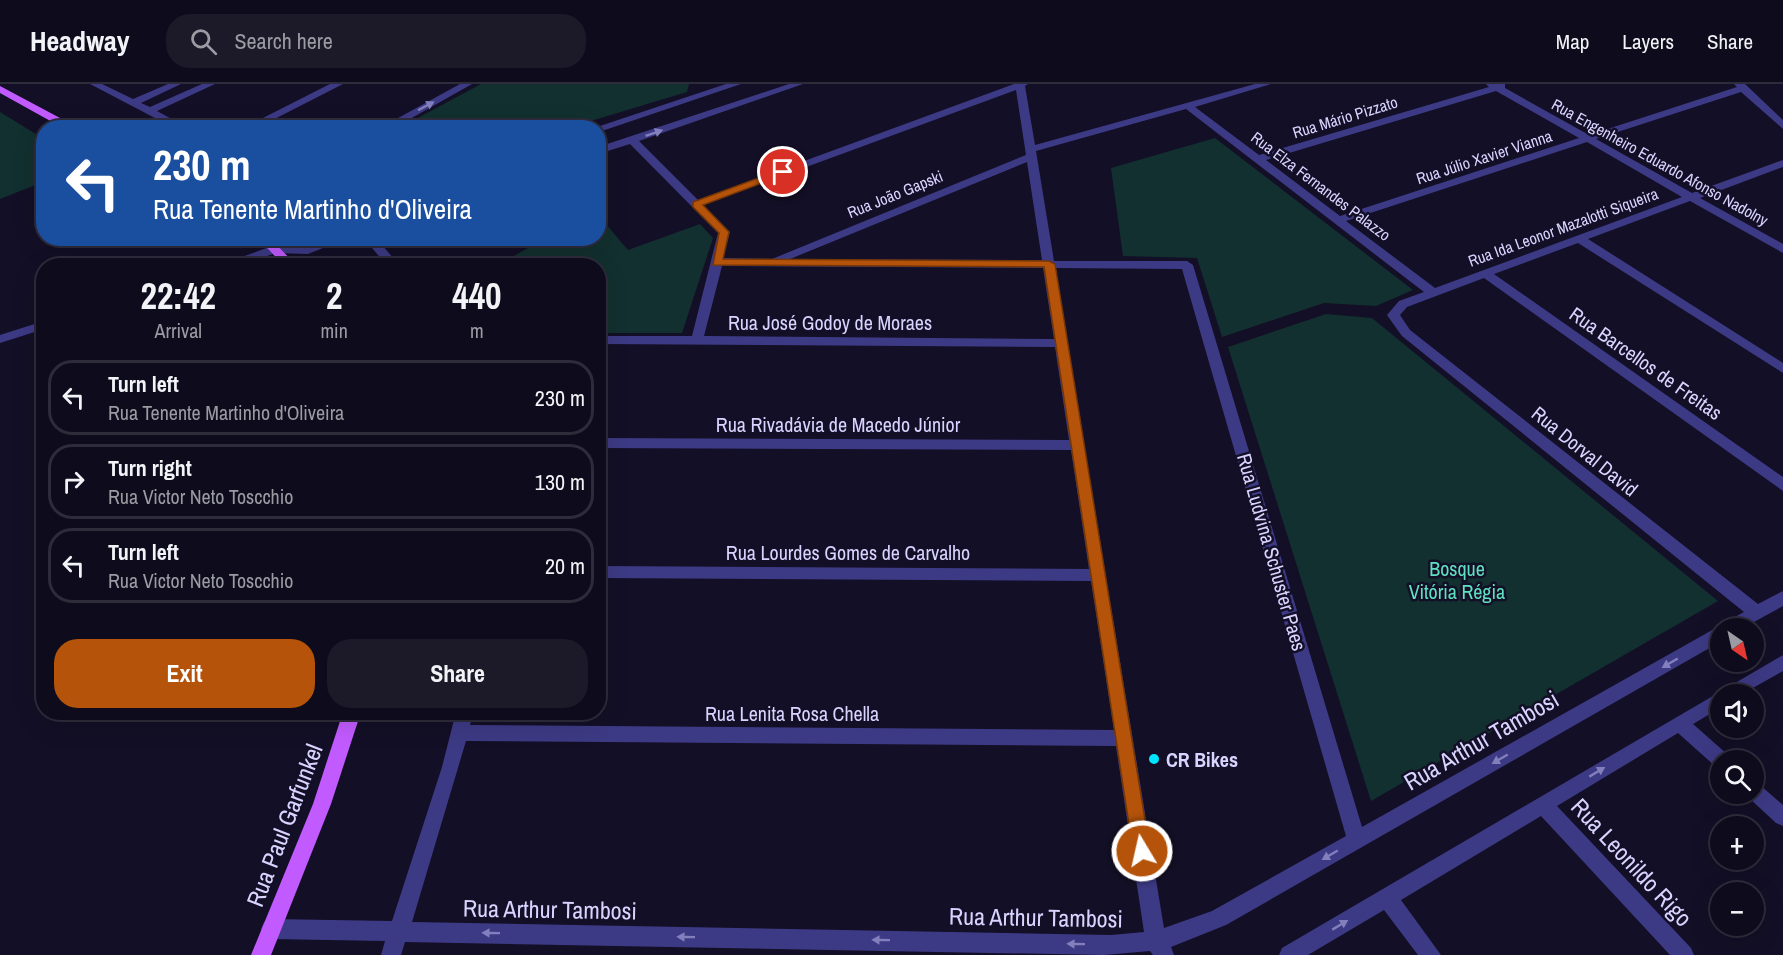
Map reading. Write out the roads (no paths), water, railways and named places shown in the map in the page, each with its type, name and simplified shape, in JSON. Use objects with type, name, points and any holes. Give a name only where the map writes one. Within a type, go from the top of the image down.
[{"type":"main road","points":[[0,89],[56,120]]},
{"type":"main road","points":[[272,246],[283,258]]},
{"type":"main road","name":"Rua Paul Garfunkel","points":[[261,955],[322,804],[349,720]]},
{"type":"street","points":[[96,84],[167,120]]},
{"type":"street","points":[[134,103],[176,84]]},
{"type":"street","points":[[150,111],[210,84]]},
{"type":"street","points":[[264,120],[338,84]]},
{"type":"street","points":[[400,120],[467,84]]},
{"type":"street","points":[[606,126],[736,84]]},
{"type":"street","points":[[606,148],[798,84]]},
{"type":"street","points":[[696,204],[1022,84],[1124,738],[1160,948]]},
{"type":"street","name":"Rua João Gapski","points":[[770,263],[1032,153],[1266,84]]},
{"type":"street","name":"Rua Mário Pizzato","points":[[1258,159],[1494,86],[1510,84]]},
{"type":"street","name":"Rua Engenheiro Eduardo Afonso Nadolny","points":[[1494,86],[1783,249]]},
{"type":"street","points":[[1741,86],[1783,126]]},
{"type":"street","name":"Rua Júlio Xavier Vianna","points":[[1338,220],[1741,86]]},
{"type":"street","name":"Rua Elza Fernandes Palazzo","points":[[1188,106],[1434,293]]},
{"type":"street","points":[[632,140],[724,232],[697,341]]},
{"type":"street","name":"Rua Ida Leonor Mazalotti Siqueira","points":[[1393,315],[1402,304],[1783,163]]},
{"type":"street","points":[[1579,239],[1783,369]]},
{"type":"street","points":[[247,258],[275,249],[308,250],[320,246]]},
{"type":"street","points":[[376,246],[387,258]]},
{"type":"street","points":[[717,262],[1049,264]]},
{"type":"street","name":"Rua Ludvina Schuster Paes","points":[[1049,264],[1187,265],[1357,840]]},
{"type":"street","name":"Rua Barcellos de Freitas","points":[[1486,274],[1783,485]]},
{"type":"street","name":"Rua Dorval David","points":[[1393,315],[1406,333],[1757,614]]},
{"type":"street","points":[[0,339],[36,328]]},
{"type":"street","name":"Rua José Godoy de Moraes","points":[[606,340],[1062,343]]},
{"type":"street","name":"Rua Rivadávia de Macedo Júnior","points":[[606,443],[1078,444]]},
{"type":"street","name":"Rua Lourdes Gomes de Carvalho","points":[[606,572],[1098,575]]},
{"type":"street","points":[[1749,618],[1783,598]]},
{"type":"street","name":"Rua Arthur Tambosi","points":[[272,929],[1099,944],[1160,948],[1203,927],[1710,640]]},
{"type":"street","points":[[1745,684],[1783,662]]},
{"type":"street","points":[[1289,955],[1710,705]]},
{"type":"street","points":[[391,955],[463,720]]},
{"type":"street","points":[[1680,723],[1710,751]]},
{"type":"street","name":"Rua Lenita Rosa Chella","points":[[460,733],[1124,738]]},
{"type":"street","points":[[1764,800],[1783,818]]},
{"type":"street","name":"Rua Leonildo Rigo","points":[[1542,804],[1684,955]]},
{"type":"street","points":[[1386,897],[1431,955]]},
{"type":"place","name":"CR Bikes","points":[[1154,759]]},
{"type":"park label","name":"Bosque Vitória Régia","points":[[1457,580]]}]
